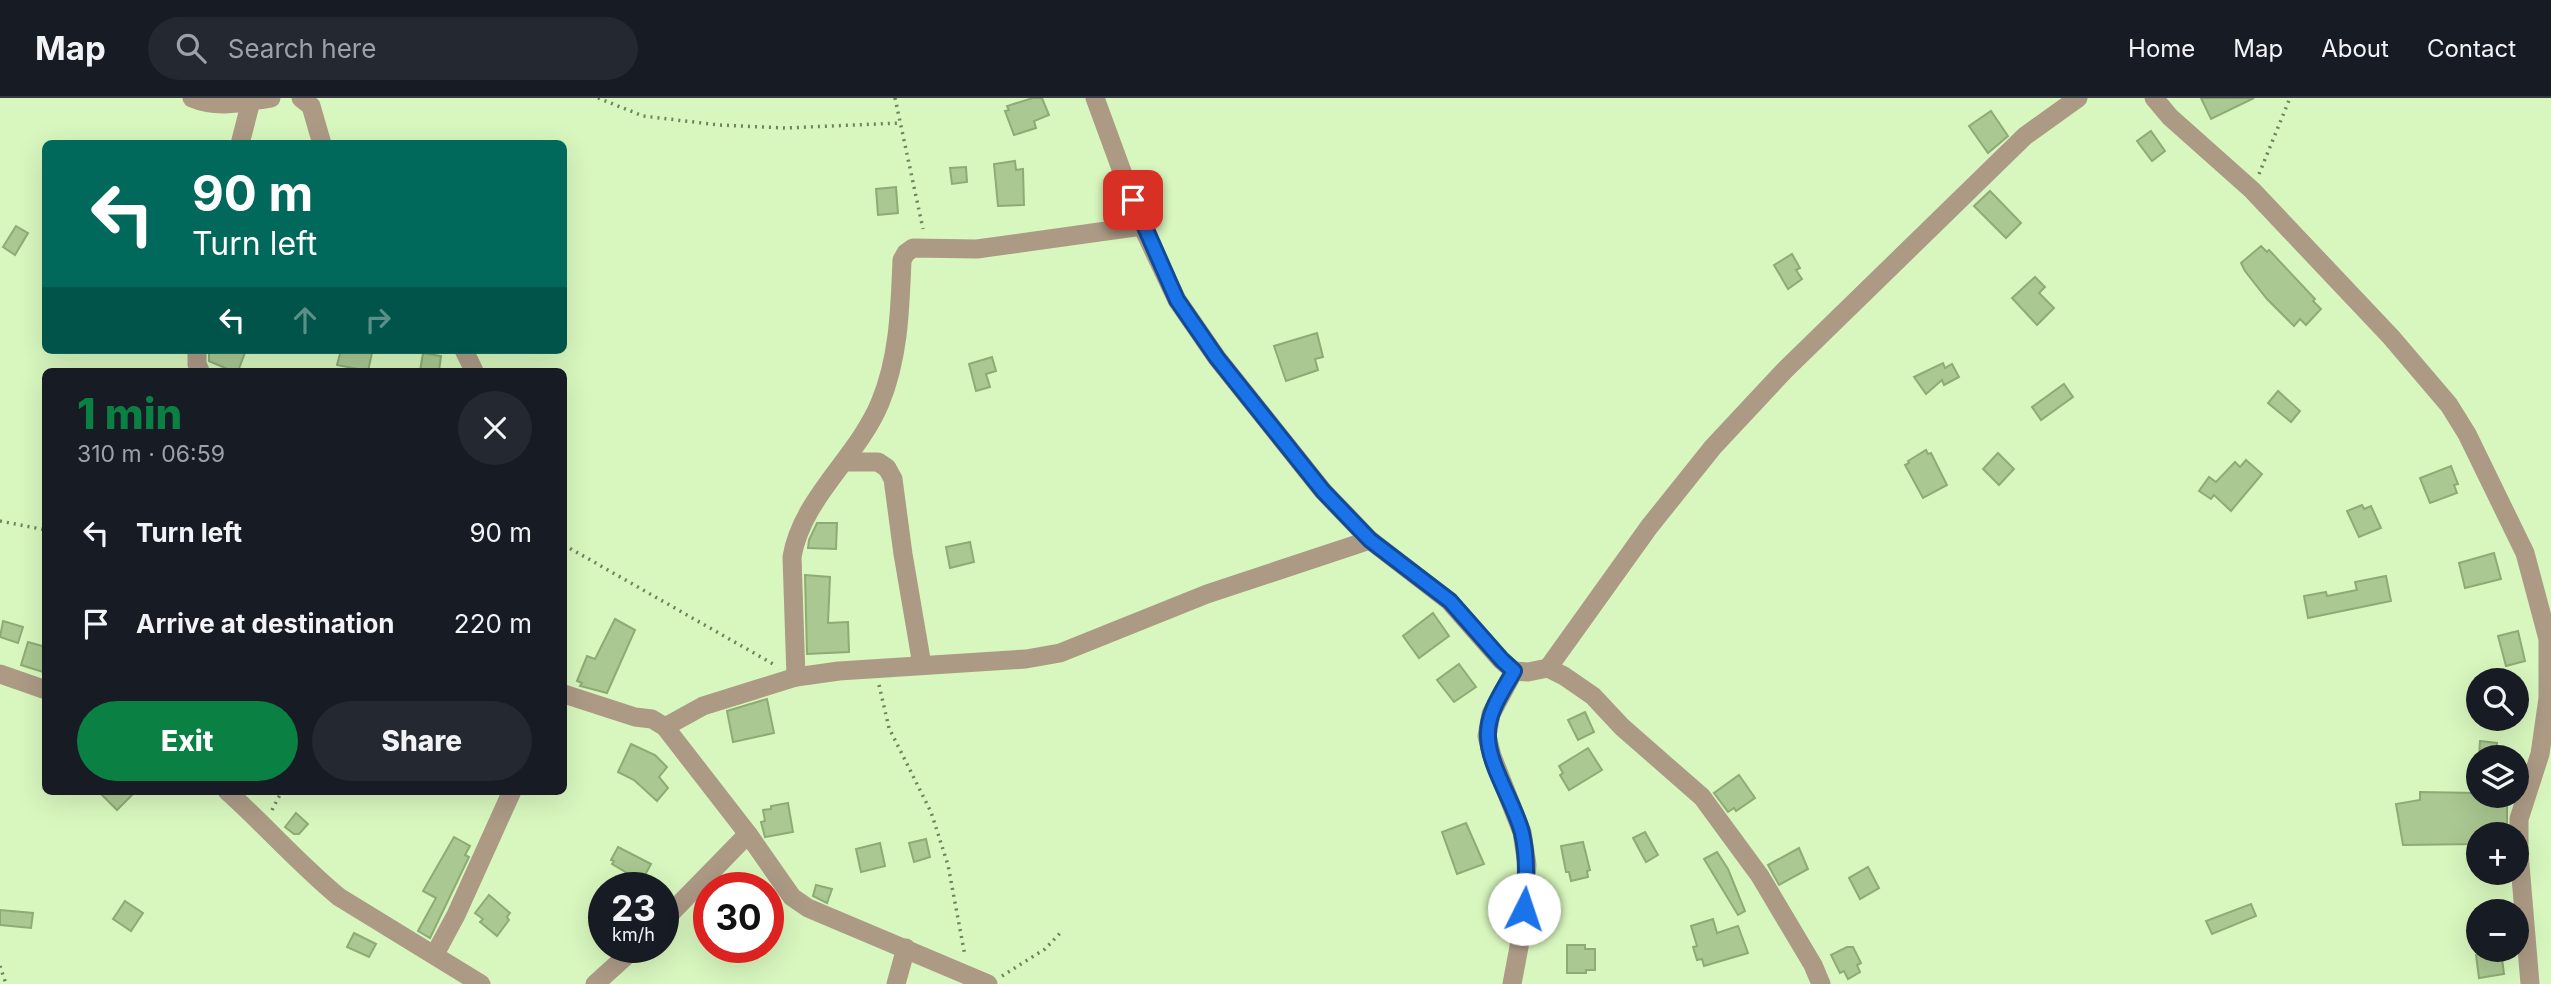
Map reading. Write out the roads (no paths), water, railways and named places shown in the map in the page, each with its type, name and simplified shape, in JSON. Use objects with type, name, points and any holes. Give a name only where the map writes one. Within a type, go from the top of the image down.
[{"type":"street","points":[[192,98],[203,103],[222,105],[271,98]]},
{"type":"street","points":[[301,98],[311,106],[316,115],[321,140]]},
{"type":"street","points":[[1095,98],[1142,226],[1177,300],[1217,358],[1323,491],[1370,540],[1450,601],[1514,671],[1548,668],[1564,676],[1593,696],[1622,727],[1702,797],[1759,876],[1813,965],[1821,984]]},
{"type":"street","points":[[1548,668],[1713,447],[1784,371],[2007,153],[2025,136],[2078,98]]},
{"type":"street","points":[[2154,98],[2170,117],[2252,190],[2391,337],[2449,405],[2467,434],[2525,553],[2548,639],[2548,698],[2540,754],[2519,818],[2519,853],[2530,984]]},
{"type":"street","points":[[241,140],[251,101]]},
{"type":"street","points":[[796,677],[793,557],[796,538],[802,522],[845,462],[880,404],[899,339],[902,260],[906,253],[913,248],[977,249],[1142,226]]},
{"type":"street","points":[[845,462],[878,462],[887,468],[893,479],[922,665]]},
{"type":"street","points":[[665,727],[710,704],[796,677],[875,668],[1026,659],[1060,653],[1207,594],[1370,540]]},
{"type":"street","points":[[1512,984],[1522,931],[1527,864],[1522,832],[1492,756],[1488,736],[1491,714],[1514,671]]},
{"type":"street","points":[[0,674],[42,689]]},
{"type":"street","points":[[567,695],[635,717],[652,719],[665,727],[748,834],[792,897],[808,908],[988,984]]},
{"type":"street","points":[[232,795],[265,824],[321,883],[339,897],[481,984]]},
{"type":"street","points":[[435,954],[456,915],[510,795]]},
{"type":"street","points":[[679,905],[748,834]]},
{"type":"street","points":[[896,984],[906,948]]},
{"type":"street","points":[[597,983],[619,963]]}]
